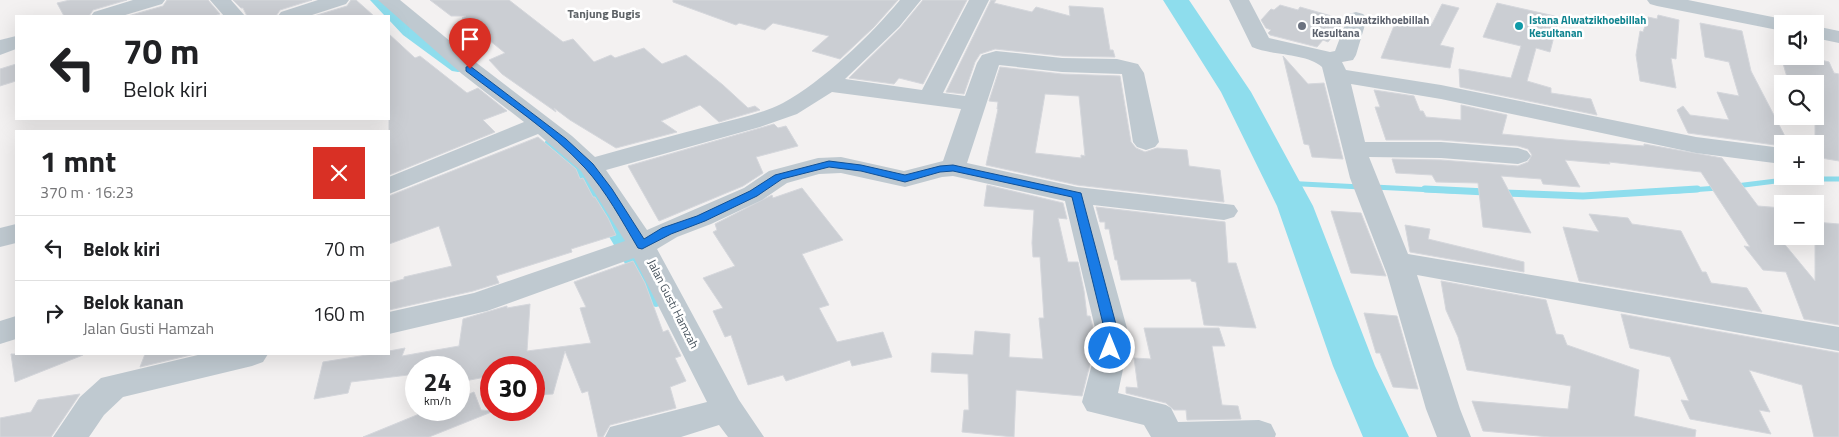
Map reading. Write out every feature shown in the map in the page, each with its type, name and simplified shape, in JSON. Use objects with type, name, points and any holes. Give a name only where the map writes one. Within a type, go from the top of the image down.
[{"type":"street","points":[[104,15],[154,0]]},
{"type":"street","points":[[220,0],[234,15]]},
{"type":"street","points":[[291,15],[339,0]]},
{"type":"street","name":"Jalan Gusti Hamzah","points":[[388,0],[590,166],[642,245],[727,409],[747,437]]},
{"type":"street","points":[[590,166],[751,122],[789,109],[827,84],[892,23],[911,0]]},
{"type":"street","points":[[929,98],[979,0]]},
{"type":"street","points":[[1239,0],[1260,42],[1265,45],[1318,55],[1332,67],[1441,92],[1696,145],[1774,155]]},
{"type":"street","points":[[1657,0],[1718,6],[1774,23]]},
{"type":"street","points":[[1332,67],[1345,55],[1356,18]]},
{"type":"street","points":[[1824,34],[1839,37]]},
{"type":"street","points":[[0,48],[15,42]]},
{"type":"street","points":[[953,168],[988,63],[992,59],[1062,65],[1126,67],[1134,73],[1146,142]]},
{"type":"street","points":[[1332,67],[1354,149],[1420,328],[1443,409],[1454,437]]},
{"type":"street","points":[[827,84],[975,104]]},
{"type":"street","points":[[390,186],[541,124]]},
{"type":"street","points":[[1354,149],[1441,150],[1518,156]]},
{"type":"street","points":[[390,323],[500,296],[642,245],[666,231],[701,218],[754,194],[778,177],[818,166],[840,165],[905,179],[940,169],[953,168],[1077,195],[1224,211]]},
{"type":"street","points":[[1077,195],[1112,332],[1109,360],[1099,402],[1154,414],[1159,418],[1168,436],[1259,434]]},
{"type":"street","points":[[0,238],[15,233]]},
{"type":"street","points":[[1397,262],[1839,339]]},
{"type":"street","points":[[0,333],[15,327]]},
{"type":"street","points":[[70,437],[92,406],[113,387],[248,355]]},
{"type":"street","points":[[622,437],[679,424],[727,409]]},
{"type":"building","points":[[70,0],[127,0],[93,10],[90,15],[63,15],[57,3]]},
{"type":"building","points":[[167,0],[208,0],[220,14],[132,15],[163,6]]},
{"type":"building","points":[[233,0],[312,0],[280,10],[277,15],[246,15],[243,8]]},
{"type":"building","points":[[351,0],[356,0],[373,15],[317,15],[347,6]]},
{"type":"building","points":[[430,0],[509,0],[563,42],[573,39],[594,62],[611,55],[615,58],[644,48],[662,64],[686,55],[748,108],[755,106],[760,110],[719,122],[700,105],[661,121],[677,132],[616,148],[554,108],[556,112],[502,74],[489,60],[505,53],[462,18],[466,16],[451,16]]},
{"type":"building","points":[[673,0],[898,0],[874,27],[840,59],[812,51],[829,36],[773,23],[765,30],[739,23],[736,25],[673,2]]},
{"type":"building","points":[[923,0],[967,0],[923,84],[899,78],[894,84],[849,78],[900,28]]},
{"type":"building","points":[[991,0],[996,0],[994,3],[1032,12],[1036,7],[1070,16],[1069,6],[1103,8],[1110,50],[1113,50],[1115,57],[1062,56],[995,49],[980,54],[975,62],[964,94],[946,92]]},
{"type":"building","points":[[1497,3],[1559,17],[1550,52],[1536,48],[1527,81],[1551,88],[1551,93],[1591,99],[1597,115],[1460,87],[1459,69],[1511,78],[1521,46],[1483,37]]},
{"type":"building","points":[[1442,4],[1459,8],[1440,45],[1454,48],[1450,68],[1381,58],[1398,16],[1432,24]]},
{"type":"building","points":[[1280,5],[1298,10],[1300,7],[1335,17],[1332,21],[1342,24],[1328,42],[1323,40],[1317,47],[1270,35],[1268,33],[1271,30],[1266,28],[1261,20],[1271,9],[1274,10]]},
{"type":"building","points":[[1658,15],[1679,20],[1676,59],[1671,58],[1676,88],[1640,81],[1636,55],[1640,31],[1643,32],[1648,17],[1657,19]]},
{"type":"building","points":[[1700,23],[1742,31],[1751,71],[1774,115],[1774,125],[1779,125],[1784,135],[1774,135],[1774,145],[1688,133],[1677,110],[1683,106],[1690,115],[1729,120],[1717,92],[1739,96],[1729,62],[1705,57]]},
{"type":"building","points":[[390,35],[415,58],[420,56],[467,93],[478,88],[507,111],[483,120],[495,132],[390,175]]},
{"type":"building","points":[[1283,56],[1308,84],[1324,83],[1343,159],[1312,157],[1309,145],[1304,144]]},
{"type":"building","points":[[1824,61],[1829,62],[1834,73],[1839,74],[1839,161],[1824,158],[1824,135],[1815,135],[1815,125],[1824,125],[1824,75],[1786,75],[1783,65],[1824,65]]},
{"type":"building","points":[[15,64],[15,81],[0,86],[0,69]]},
{"type":"building","points":[[1000,67],[1062,74],[1120,76],[1131,142],[1136,148],[1145,152],[1157,148],[1187,150],[1189,166],[1220,170],[1224,202],[1077,185],[986,165],[998,109],[998,102],[989,101]],"holes":[[[1045,94],[1079,96],[1085,156],[1081,155],[1081,158],[1035,153]]]},
{"type":"building","points":[[1374,90],[1414,96],[1420,111],[1423,111],[1426,117],[1461,120],[1461,105],[1507,115],[1502,134],[1644,146],[1644,144],[1722,158],[1758,206],[1774,207],[1774,245],[1785,245],[1815,281],[1815,245],[1824,245],[1824,223],[1839,224],[1839,325],[1804,319],[1786,272],[1763,270],[1744,246],[1750,247],[1701,172],[1609,162],[1610,164],[1565,160],[1580,187],[1543,184],[1541,179],[1501,176],[1531,233],[1483,227],[1478,183],[1436,182],[1432,175],[1396,173],[1392,159],[1441,160],[1518,166],[1528,162],[1532,155],[1528,149],[1518,146],[1441,140],[1386,140],[1375,107],[1380,107]]},
{"type":"building","points":[[774,124],[778,128],[786,126],[798,146],[756,157],[763,173],[743,186],[659,221],[628,166]]},
{"type":"building","points":[[538,137],[576,169],[580,179],[583,178],[593,197],[595,197],[608,218],[616,235],[571,249],[572,252],[496,276],[499,283],[473,291],[390,310],[390,283],[404,279],[404,277],[452,266],[439,226],[390,244],[390,196]]},
{"type":"building","points":[[987,185],[1063,203],[1067,219],[1058,218],[1068,262],[1078,262],[1087,316],[1090,316],[1094,332],[1091,360],[1082,396],[1016,390],[1014,437],[962,432],[964,410],[969,410],[968,374],[931,372],[932,353],[973,355],[975,331],[1010,334],[1009,357],[1043,359],[1039,318],[1044,318],[1040,257],[1033,257],[1032,243],[1034,210],[984,206]]},
{"type":"building","points":[[802,188],[843,240],[802,254],[829,305],[819,308],[837,342],[883,332],[892,357],[852,366],[850,360],[786,381],[783,375],[748,385],[731,335],[725,337],[713,311],[723,308],[703,278],[735,266],[713,232],[717,230],[715,224],[772,195],[773,198]]},
{"type":"building","points":[[1096,207],[1225,222],[1228,263],[1236,263],[1256,328],[1204,325],[1196,282],[1191,281],[1191,279],[1121,280],[1109,229],[1105,229],[1105,222],[1100,222]]},
{"type":"building","points":[[1331,211],[1361,213],[1386,276],[1351,273]]},
{"type":"building","points":[[1589,214],[1628,218],[1632,224],[1681,231],[1702,272],[1706,272],[1711,283],[1747,288],[1762,312],[1579,281],[1563,227],[1599,232]]},
{"type":"building","points":[[1405,225],[1430,229],[1428,239],[1524,262],[1524,272],[1410,252]]},
{"type":"building","points":[[633,261],[645,283],[663,332],[668,330],[681,356],[675,358],[686,381],[670,387],[676,408],[610,425],[603,437],[598,437],[588,391],[582,393],[565,351],[553,394],[545,394],[545,356],[480,356],[480,378],[470,380],[470,356],[405,356],[405,375],[351,382],[348,393],[314,399],[323,362],[367,355],[390,355],[390,351],[405,348],[402,356],[459,346],[463,319],[507,306],[507,308],[530,304],[527,351],[591,343],[580,308],[586,307],[574,282]]},
{"type":"building","points":[[1441,281],[1546,300],[1556,334],[1563,335],[1567,345],[1639,370],[1634,416],[1696,430],[1695,437],[1550,437],[1483,431],[1472,401],[1568,409],[1571,386],[1467,370],[1458,337],[1446,310]]},
{"type":"building","points":[[1364,313],[1397,316],[1418,389],[1393,387],[1380,353],[1376,353]]},
{"type":"building","points":[[1621,314],[1839,353],[1839,437],[1814,437],[1802,385],[1749,370],[1770,412],[1759,410],[1771,434],[1690,419],[1681,400],[1689,401],[1670,357],[1630,348]]},
{"type":"building","points":[[1144,328],[1219,328],[1225,346],[1212,346],[1222,405],[1238,406],[1241,419],[1187,420],[1186,410],[1174,410],[1166,403],[1126,393],[1126,387],[1138,388],[1134,358],[1151,359]]},
{"type":"building","points":[[11,354],[83,355],[15,382]]},
{"type":"building","points":[[145,355],[191,355],[140,367]]},
{"type":"building","points":[[474,392],[480,407],[480,417],[470,421],[470,394]]},
{"type":"building","points":[[80,394],[51,437],[0,437],[0,418],[31,412],[38,400]]},
{"type":"building","points":[[405,420],[469,421],[429,437],[363,437]]},
{"type":"waterway","points":[[378,0],[409,31],[458,67]]},
{"type":"waterway","points":[[1176,0],[1236,92],[1295,206],[1354,366],[1386,437]]},
{"type":"waterway","points":[[554,143],[582,175],[622,240]]},
{"type":"waterway","points":[[1736,186],[1792,179],[1839,179]]},
{"type":"waterway","points":[[1283,183],[1361,187]]},
{"type":"waterway","points":[[1374,187],[1453,191]]},
{"type":"waterway","points":[[1676,191],[1718,188]]},
{"type":"waterway","points":[[1425,189],[1486,192]]},
{"type":"waterway","points":[[1504,193],[1583,196],[1697,189]]},
{"type":"waterway","points":[[634,260],[656,299]]},
{"type":"place","name":"Istana Alwatzikhoebillah Kesultana","points":[[1302,26]]},
{"type":"place","name":"Istana Alwatzikhoebillah Kesultanan","points":[[1519,26]]},
{"type":"district","name":"Tanjung Bugis","points":[[604,14]]},
{"type":"route","points":[[470,69],[563,141],[590,166],[632,227],[642,245],[666,231],[701,218],[754,194],[778,177],[829,164],[861,168],[905,179],[931,171],[953,168],[1077,195],[1081,218],[1112,332],[1110,348]]}]
